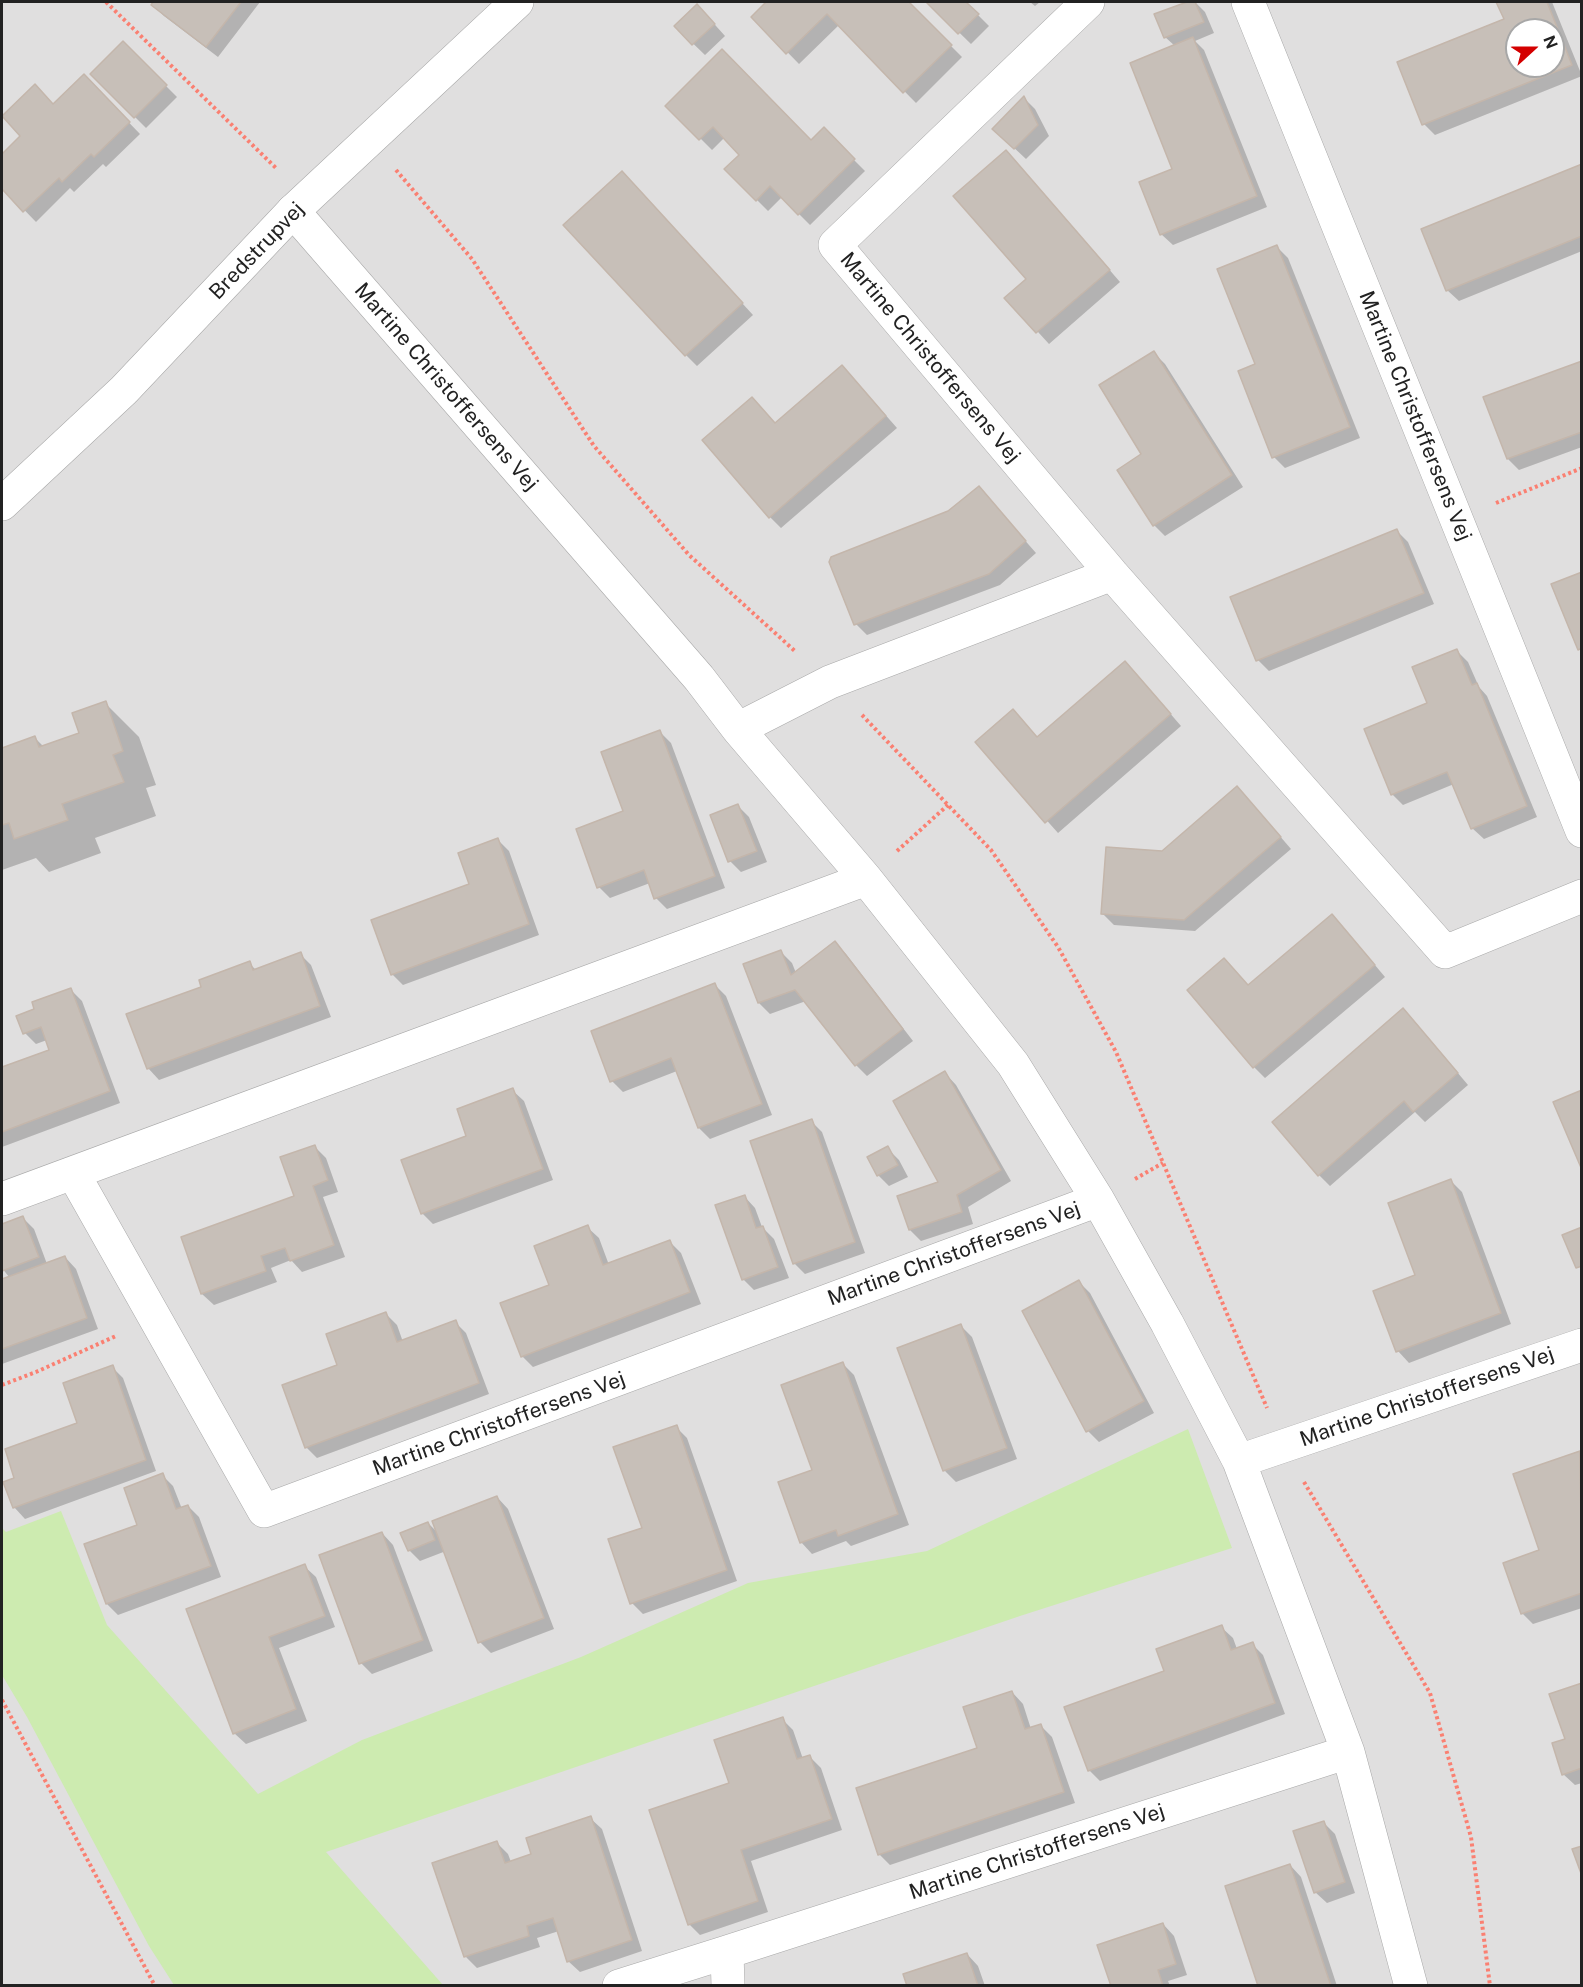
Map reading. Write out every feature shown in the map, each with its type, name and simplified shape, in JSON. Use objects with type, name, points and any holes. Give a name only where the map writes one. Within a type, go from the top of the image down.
[{"type":"street","name":"Bredstrupvej","points":[[2,504],[124,390],[293,212],[517,2]]},
{"type":"street","name":"Martine Christoffersens Vej","points":[[1088,2],[835,245],[1112,574],[1445,952],[1581,896]]},
{"type":"street","name":"Martine Christoffersens Vej","points":[[1248,2],[1581,831]]},
{"type":"street","name":"Martine Christoffersens Vej","points":[[293,212],[699,678],[738,729],[866,879],[1013,1064],[1098,1200],[1167,1323],[1239,1461],[1348,1752],[1411,1986]]},
{"type":"street","points":[[738,729],[830,682],[1112,574]]},
{"type":"street","points":[[2,1199],[866,879]]},
{"type":"street","name":"Martine Christoffersens Vej","points":[[73,1173],[264,1511],[1098,1200]]},
{"type":"street","name":"Martine Christoffersens Vej","points":[[1239,1461],[1581,1345]]},
{"type":"street","name":"Martine Christoffersens Vej","points":[[618,1986],[1348,1752]]},
{"type":"street","points":[[727,1952],[728,1986]]},
{"type":"path","points":[[106,2],[281,173]]},
{"type":"path","points":[[1456,519],[1581,468]]},
{"type":"path","points":[[866,879],[948,805]]},
{"type":"path","points":[[2,1385],[155,1318]]},
{"type":"path","points":[[2,1700],[155,1986]]},
{"type":"shaded area","points":[[2,2],[1580,2],[1582,6],[1581,1985],[2,1986]]},
{"type":"green space","points":[[1188,1429],[1232,1548],[1020,1616],[326,1852],[443,1985],[174,1985],[149,1946],[27,1717],[2,1675],[2,1528],[6,1532],[61,1511],[107,1625],[258,1794],[362,1740],[581,1657],[748,1583],[927,1551]]},
{"type":"building","points":[[153,2],[241,2],[206,47],[151,5]]},
{"type":"building","points":[[766,2],[909,2],[952,45],[903,93],[827,14],[786,54],[751,17]]},
{"type":"building","points":[[926,2],[966,2],[979,14],[958,34]]},
{"type":"building","points":[[1187,2],[1195,2],[1204,22],[1164,38],[1154,14]]},
{"type":"building","points":[[1496,2],[1547,2],[1553,18],[1505,18],[1505,78],[1540,78],[1422,125],[1397,62],[1504,19]]},
{"type":"building","points":[[697,4],[715,24],[692,45],[674,26]]},
{"type":"building","points":[[1193,37],[1257,196],[1160,235],[1139,182],[1172,169],[1130,63]]},
{"type":"building","points":[[123,41],[167,85],[134,118],[90,74]]},
{"type":"building","points":[[1565,47],[1572,65],[1565,68]]},
{"type":"building","points":[[722,49],[811,140],[824,127],[855,159],[798,215],[770,186],[756,201],[724,169],[739,155],[713,127],[699,140],[665,106]]},
{"type":"building","points":[[84,74],[130,122],[94,157],[91,154],[62,182],[59,178],[23,212],[2,189],[2,154],[20,136],[2,116],[35,84],[53,104]]},
{"type":"building","points":[[1024,96],[1038,125],[1014,149],[992,129]]},
{"type":"building","points":[[1006,150],[1110,270],[1036,333],[1004,298],[1026,279],[953,196]]},
{"type":"building","points":[[1582,164],[1582,236],[1446,291],[1421,229]]},
{"type":"building","points":[[622,171],[743,303],[685,356],[563,225]]},
{"type":"building","points":[[1277,245],[1350,427],[1272,458],[1238,371],[1255,364],[1217,269]]},
{"type":"building","points":[[1154,351],[1232,475],[1153,526],[1117,470],[1141,454],[1099,385]]},
{"type":"building","points":[[1582,361],[1582,432],[1507,459],[1483,397]]},
{"type":"building","points":[[842,365],[886,416],[769,518],[702,440],[752,397],[775,423]]},
{"type":"building","points":[[979,486],[1026,541],[989,574],[854,625],[829,562],[831,557],[948,511]]},
{"type":"building","points":[[1397,529],[1424,593],[1256,661],[1230,597]]},
{"type":"building","points":[[1582,572],[1582,648],[1578,650],[1551,584]]},
{"type":"building","points":[[1457,649],[1472,685],[1477,683],[1527,806],[1471,829],[1447,772],[1391,795],[1364,729],[1427,703],[1412,667]]},
{"type":"building","points":[[1125,661],[1171,714],[1045,823],[975,742],[1013,709],[1037,737]]},
{"type":"building","points":[[106,701],[123,751],[113,755],[124,782],[62,804],[68,820],[14,839],[9,823],[2,825],[2,748],[35,736],[39,747],[79,733],[72,713]]},
{"type":"building","points":[[660,730],[715,876],[654,899],[644,870],[597,888],[576,829],[623,811],[601,752]]},
{"type":"building","points":[[1237,786],[1281,837],[1184,920],[1101,914],[1106,847],[1162,851]]},
{"type":"building","points":[[738,804],[757,851],[728,862],[710,815]]},
{"type":"building","points":[[498,838],[529,924],[391,975],[371,920],[469,884],[458,853]]},
{"type":"building","points":[[1332,914],[1375,965],[1253,1068],[1187,990],[1224,958],[1248,985]]},
{"type":"building","points":[[835,941],[903,1029],[855,1066],[795,990],[758,1003],[743,964],[781,950],[791,975]]},
{"type":"building","points":[[301,952],[320,1006],[147,1069],[126,1014],[201,987],[199,980],[250,961],[253,970]]},
{"type":"building","points":[[715,983],[762,1104],[698,1128],[671,1058],[610,1082],[591,1031]]},
{"type":"building","points":[[71,988],[110,1091],[2,1132],[2,1067],[49,1050],[41,1027],[23,1034],[16,1016],[34,1009],[32,1002]]},
{"type":"building","points":[[1403,1008],[1458,1073],[1413,1112],[1404,1101],[1318,1176],[1272,1122]]},
{"type":"building","points":[[945,1071],[1001,1170],[957,1195],[962,1212],[909,1230],[897,1196],[938,1182],[893,1101]]},
{"type":"building","points":[[513,1088],[543,1169],[421,1214],[401,1160],[466,1136],[457,1109]]},
{"type":"building","points":[[1582,1090],[1582,1170],[1553,1102]]},
{"type":"building","points":[[812,1119],[855,1242],[793,1264],[750,1141]]},
{"type":"building","points":[[315,1145],[328,1180],[313,1186],[334,1245],[290,1261],[285,1248],[261,1256],[266,1271],[201,1294],[181,1237],[294,1196],[280,1157]]},
{"type":"building","points":[[888,1146],[898,1165],[877,1176],[867,1157]]},
{"type":"building","points":[[1451,1179],[1501,1313],[1396,1352],[1373,1291],[1415,1275],[1388,1203]]},
{"type":"building","points":[[745,1195],[756,1228],[763,1226],[778,1267],[742,1280],[715,1205]]},
{"type":"building","points":[[23,1216],[39,1257],[2,1271],[2,1224]]},
{"type":"building","points":[[588,1225],[603,1265],[670,1240],[690,1292],[521,1357],[500,1303],[549,1285],[534,1246]]},
{"type":"building","points":[[1582,1227],[1582,1266],[1576,1268],[1562,1235]]},
{"type":"building","points":[[65,1256],[87,1318],[2,1349],[2,1279]]},
{"type":"building","points":[[1079,1280],[1144,1401],[1086,1432],[1022,1311]]},
{"type":"building","points":[[386,1312],[397,1342],[456,1320],[479,1383],[305,1448],[282,1385],[337,1365],[326,1334]]},
{"type":"building","points":[[961,1324],[1007,1448],[943,1471],[897,1348]]},
{"type":"building","points":[[843,1362],[898,1514],[838,1536],[836,1530],[800,1543],[778,1482],[812,1470],[781,1385]]},
{"type":"building","points":[[113,1365],[146,1460],[13,1508],[3,1482],[14,1478],[5,1449],[77,1423],[63,1383]]},
{"type":"building","points":[[677,1425],[727,1570],[630,1604],[608,1539],[642,1528],[613,1447]]},
{"type":"building","points":[[1580,1451],[1582,1593],[1521,1614],[1503,1563],[1539,1550],[1513,1474]]},
{"type":"building","points":[[163,1473],[176,1509],[188,1505],[211,1566],[106,1604],[84,1544],[137,1525],[124,1488]]},
{"type":"building","points":[[497,1496],[544,1618],[478,1643],[432,1521]]},
{"type":"building","points":[[428,1522],[435,1540],[408,1551],[400,1533]]},
{"type":"building","points":[[382,1532],[423,1640],[359,1664],[319,1555]]},
{"type":"building","points":[[305,1564],[325,1616],[269,1637],[296,1709],[233,1734],[186,1609]]},
{"type":"building","points":[[1222,1625],[1231,1650],[1253,1642],[1275,1703],[1088,1771],[1064,1707],[1164,1671],[1156,1649]]},
{"type":"building","points":[[1582,1683],[1582,1768],[1562,1775],[1552,1743],[1565,1739],[1549,1694]]},
{"type":"building","points":[[1012,1691],[1025,1729],[1041,1724],[1064,1792],[878,1855],[856,1788],[977,1748],[963,1707]]},
{"type":"building","points":[[783,1717],[797,1759],[810,1755],[832,1819],[741,1850],[758,1901],[688,1925],[649,1810],[729,1783],[714,1740]]},
{"type":"building","points":[[591,1816],[632,1940],[567,1962],[553,1918],[527,1926],[529,1936],[464,1957],[432,1863],[497,1841],[505,1863],[531,1854],[526,1838]]},
{"type":"building","points":[[1324,1821],[1345,1882],[1314,1893],[1293,1831]]},
{"type":"building","points":[[1582,1846],[1582,1876],[1572,1849]]},
{"type":"building","points":[[1290,1864],[1331,1986],[1258,1986],[1225,1886]]},
{"type":"building","points":[[1163,1923],[1176,1964],[1158,1970],[1163,1986],[1111,1986],[1097,1945]]},
{"type":"building","points":[[967,1953],[978,1986],[907,1986],[903,1974]]}]
